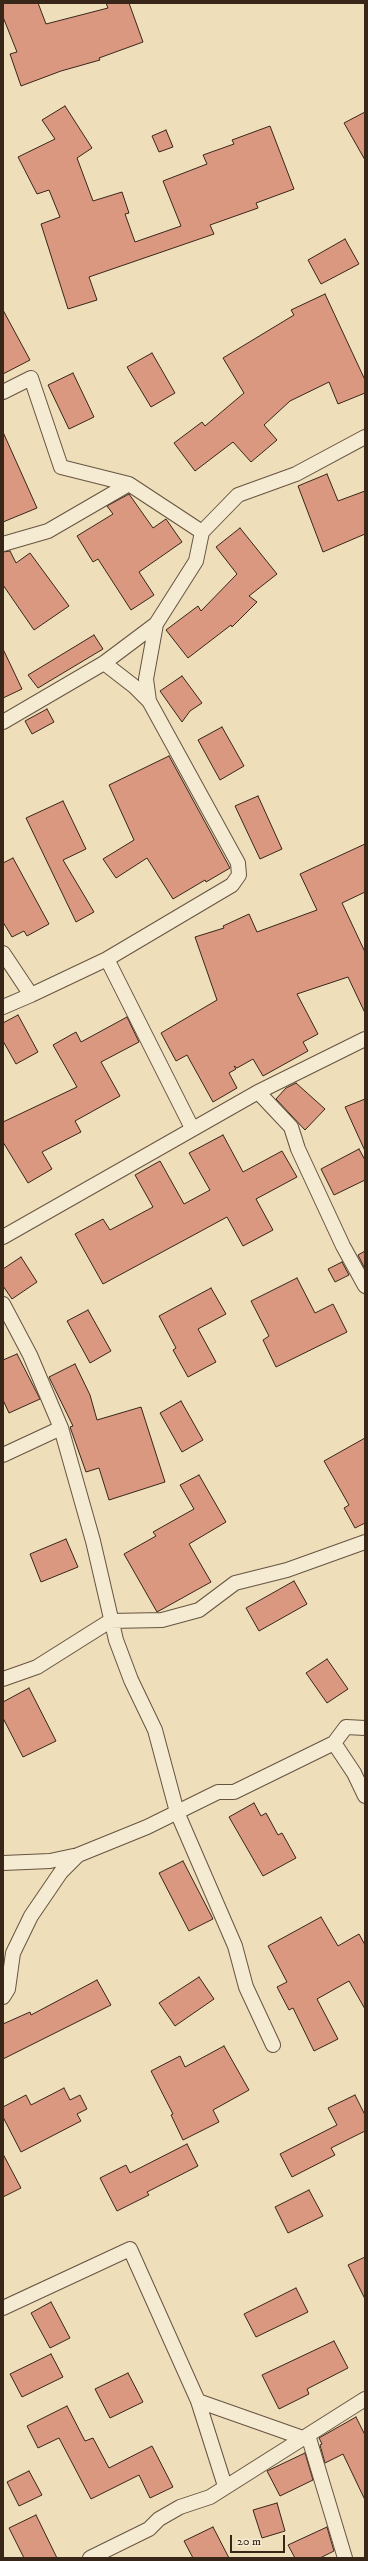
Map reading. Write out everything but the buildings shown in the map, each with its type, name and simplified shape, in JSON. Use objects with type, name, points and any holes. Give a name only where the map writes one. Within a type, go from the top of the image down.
[{"type":"street","points":[[3,392],[31,378],[61,467],[129,484],[202,532]]},
{"type":"street","points":[[3,722],[104,663],[156,624],[196,561],[202,532],[238,495],[296,474],[365,437]]},
{"type":"street","points":[[3,544],[48,530],[129,484]]},
{"type":"street","points":[[149,702],[146,679],[156,624]]},
{"type":"street","points":[[3,1007],[107,959],[232,885],[239,875],[238,863],[149,702],[135,687],[104,663]]},
{"type":"street","points":[[3,953],[31,995]]},
{"type":"street","points":[[107,959],[192,1128]]},
{"type":"street","points":[[3,1237],[192,1128],[258,1092],[365,1039]]},
{"type":"street","points":[[258,1092],[291,1127],[298,1149],[365,1286]]},
{"type":"street","points":[[3,1304],[30,1355],[61,1428],[93,1541],[110,1621],[131,1680],[155,1730],[177,1812],[235,1946],[246,1987],[273,2046]]},
{"type":"street","points":[[3,1455],[61,1428]]},
{"type":"street","points":[[3,1679],[37,1667],[110,1621],[162,1620],[199,1610],[234,1583],[287,1570],[365,1542]]},
{"type":"street","points":[[3,1863],[50,1861],[78,1855],[147,1827],[218,1792],[234,1792],[334,1743],[346,1727],[365,1728]]},
{"type":"street","points":[[334,1743],[354,1773],[365,1796]]},
{"type":"street","points":[[3,1997],[8,1988],[13,1953],[31,1916],[61,1872],[78,1855]]},
{"type":"street","points":[[3,2308],[130,2249],[198,2401],[225,2486]]},
{"type":"street","points":[[90,2558],[150,2529],[168,2514],[200,2502],[365,2399]]},
{"type":"street","points":[[198,2401],[306,2436]]},
{"type":"street","points":[[306,2436],[345,2558]]}]
